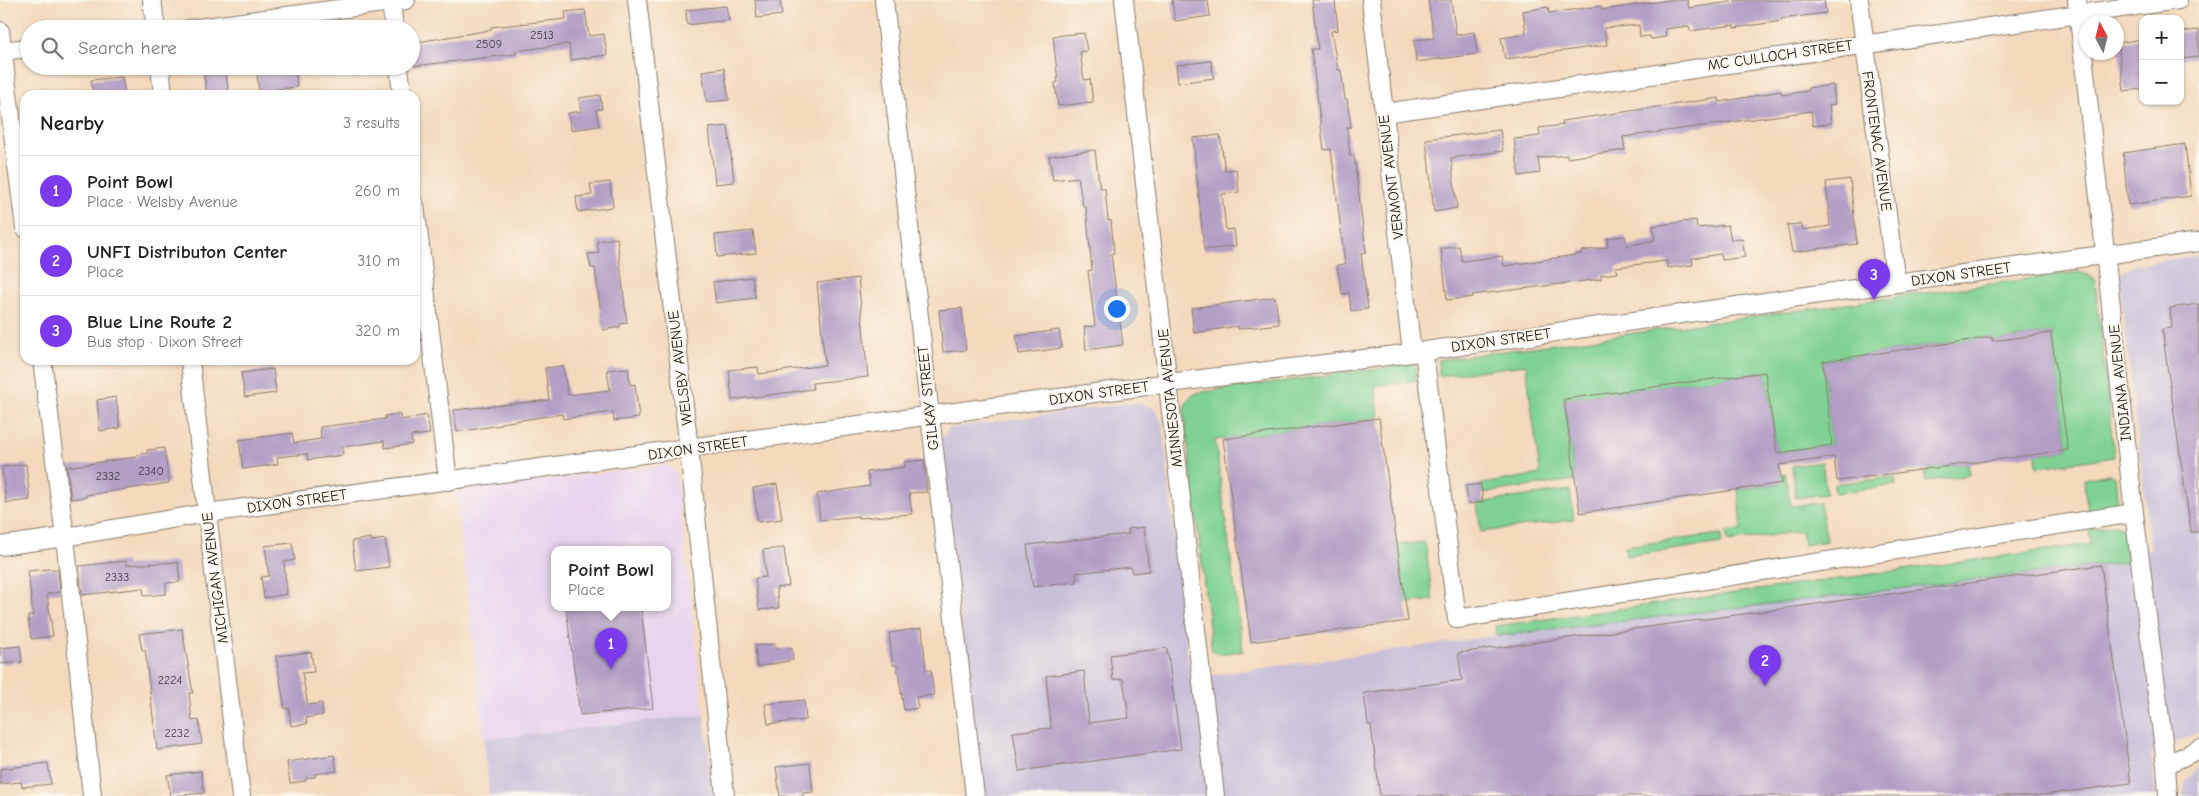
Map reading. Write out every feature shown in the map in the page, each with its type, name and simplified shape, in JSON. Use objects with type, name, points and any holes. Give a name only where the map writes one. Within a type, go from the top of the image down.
[{"type":"street","points":[[152,0],[155,20]]},
{"type":"street","name":"WELSBY AVENUE","points":[[637,0],[690,449],[725,796]]},
{"type":"street","name":"GILKAY STREET","points":[[884,0],[930,416],[975,796]]},
{"type":"street","name":"MINNESOTA AVENUE","points":[[1124,0],[1215,796]]},
{"type":"street","name":"VERMONT AVENUE","points":[[1370,0],[1384,113],[1457,619],[2134,513]]},
{"type":"street","name":"FRONTENAC AVENUE","points":[[1859,0],[1896,283]]},
{"type":"street","name":"MC CULLOCH STREET","points":[[1384,113],[1864,43],[2078,7],[2178,0]]},
{"type":"street","points":[[256,20],[396,1],[395,20]]},
{"type":"street","name":"INDIANA AVENUE","points":[[2078,7],[2134,513],[2166,765],[2168,796]]},
{"type":"street","points":[[0,31],[20,191]]},
{"type":"street","points":[[1,51],[20,49]]},
{"type":"street","points":[[161,75],[162,90]]},
{"type":"street","points":[[400,75],[401,90]]},
{"type":"street","name":"DIXON STREET","points":[[0,546],[207,513],[1169,383],[1418,353],[1896,283],[2199,242]]},
{"type":"street","points":[[420,247],[448,481]]},
{"type":"street","points":[[43,365],[65,537],[92,796]]},
{"type":"street","name":"MICHIGAN AVENUE","points":[[191,365],[242,796]]},
{"type":"street","points":[[2166,765],[2199,749]]},
{"type":"shaded area","points":[[2199,255],[2199,732],[2151,754],[2156,796],[980,796],[941,438],[950,428],[1123,404],[1137,403],[1154,408],[1162,422],[1190,678],[1676,611],[2151,550],[2119,279],[2123,271],[2135,265]]},
{"type":"shaded area","points":[[667,465],[676,473],[704,715],[484,739],[456,491]]},
{"type":"shaded area","points":[[704,715],[714,796],[489,796],[484,739]]},
{"type":"shaded area","points":[[2199,766],[2199,796],[2183,796],[2186,782]]},
{"type":"green space","points":[[2078,272],[2089,275],[2095,280],[2114,457],[2037,467],[2036,454],[2068,450],[2051,333],[1992,341],[1992,337],[1823,361],[1832,445],[1777,453],[1765,372],[1564,399],[1575,480],[1482,493],[1481,484],[1540,474],[1526,365],[1439,376],[1438,360]]},
{"type":"green space","points":[[1414,364],[1417,381],[1375,386],[1379,418],[1215,440],[1243,651],[1217,654],[1212,651],[1184,412],[1187,401],[1195,394],[1202,392]]},
{"type":"green space","points":[[1822,462],[1826,494],[1796,498],[1792,466]]},
{"type":"green space","points":[[1968,463],[1970,475],[1926,481],[1924,473],[1927,473],[1927,469]]},
{"type":"green space","points":[[1785,473],[1791,506],[1820,503],[1827,541],[1804,545],[1801,531],[1728,542],[1726,532],[1742,530],[1738,490],[1781,483],[1780,474]]},
{"type":"green space","points":[[2110,474],[2115,476],[2118,507],[2087,511],[2084,479]]},
{"type":"green space","points":[[1895,477],[1896,485],[1835,493],[1834,484]]},
{"type":"green space","points":[[1570,490],[1574,520],[1481,532],[1477,503]]},
{"type":"green space","points":[[2114,525],[2123,528],[2127,562],[1497,636],[1495,626],[2091,544],[2089,529]]},
{"type":"green space","points":[[1721,534],[1722,543],[1626,556],[1625,546]]},
{"type":"green space","points":[[1425,542],[1433,600],[1405,603],[1397,545]]},
{"type":"building","points":[[755,0],[780,0],[782,15],[757,18]]},
{"type":"building","points":[[1172,0],[1208,0],[1210,16],[1175,21]]},
{"type":"building","points":[[1312,0],[1335,0],[1338,30],[1331,31],[1338,70],[1341,70],[1351,127],[1347,127],[1350,156],[1354,155],[1366,252],[1361,253],[1368,309],[1351,311],[1349,293],[1342,294],[1337,265],[1345,264],[1331,149],[1324,150],[1311,49],[1318,49]]},
{"type":"building","points":[[1428,0],[1451,0],[1456,35],[1474,32],[1477,54],[1416,62],[1414,40],[1434,38]]},
{"type":"building","points":[[1669,0],[1687,0],[1689,8],[1743,0],[1824,0],[1826,13],[1734,28],[1734,25],[1690,31],[1689,26],[1665,29],[1666,37],[1651,39],[1650,36],[1640,37],[1639,25],[1604,28],[1607,45],[1505,59],[1501,38],[1526,34],[1523,11],[1548,7],[1549,13],[1601,6],[1602,10]]},
{"type":"building","points":[[726,6],[729,20],[687,25],[686,10]]},
{"type":"building","points":[[585,10],[589,36],[604,34],[607,55],[571,60],[569,44],[515,51],[516,54],[420,65],[420,42],[491,30],[491,27],[566,19],[565,12]]},
{"type":"building","points":[[2199,30],[2199,57],[2184,59],[2184,32]]},
{"type":"building","points":[[1084,33],[1087,51],[1080,52],[1084,80],[1090,79],[1093,102],[1058,106],[1055,83],[1058,82],[1053,36]]},
{"type":"building","points":[[2139,40],[2139,89],[2124,91],[2120,60],[2124,60],[2124,42]]},
{"type":"building","points":[[1211,61],[1214,78],[1178,83],[1176,65]]},
{"type":"building","points":[[724,68],[729,100],[707,102],[702,71]]},
{"type":"building","points":[[204,75],[226,75],[228,90],[206,90]]},
{"type":"building","points":[[257,75],[296,75],[297,87],[259,90]]},
{"type":"building","points":[[122,77],[124,90],[92,90],[91,80]]},
{"type":"building","points":[[1833,85],[1835,104],[1829,105],[1831,123],[1813,126],[1811,111],[1623,137],[1625,150],[1567,158],[1567,155],[1538,158],[1540,173],[1519,176],[1514,139],[1540,136],[1539,128],[1563,125],[1562,121],[1719,98],[1720,102],[1781,91],[1782,95],[1808,91],[1808,88]]},
{"type":"building","points":[[600,95],[602,109],[596,110],[599,126],[571,130],[568,113],[581,111],[579,98]]},
{"type":"building","points":[[728,126],[734,182],[715,184],[709,128]]},
{"type":"building","points":[[1500,130],[1503,151],[1451,158],[1457,208],[1434,212],[1426,139]]},
{"type":"building","points":[[1220,135],[1225,171],[1236,169],[1239,192],[1222,194],[1226,230],[1234,229],[1236,246],[1204,250],[1193,138]]},
{"type":"building","points":[[2185,144],[2191,196],[2128,205],[2123,153]]},
{"type":"building","points":[[1095,150],[1099,183],[1101,188],[1105,188],[1108,221],[1111,220],[1114,253],[1111,254],[1123,345],[1086,350],[1084,327],[1095,326],[1088,271],[1092,270],[1086,207],[1083,207],[1078,177],[1053,180],[1049,156]]},
{"type":"building","points":[[1850,179],[1857,244],[1792,252],[1787,225],[1801,224],[1803,230],[1830,226],[1826,182]]},
{"type":"building","points":[[610,182],[613,207],[578,212],[576,197],[592,195],[590,184]]},
{"type":"building","points":[[1696,220],[1697,228],[1728,225],[1731,240],[1742,239],[1745,257],[1722,260],[1721,254],[1692,258],[1693,265],[1668,268],[1667,261],[1616,267],[1618,273],[1601,275],[1601,279],[1472,295],[1473,297],[1447,300],[1441,249],[1459,246],[1462,261],[1502,256],[1504,266],[1581,254],[1581,251],[1608,247],[1607,238],[1625,236],[1627,246],[1655,240],[1653,226]]},
{"type":"building","points":[[753,231],[756,253],[717,257],[715,235]]},
{"type":"building","points":[[617,238],[627,323],[620,324],[620,327],[603,330],[595,268],[591,268],[588,254],[599,253],[597,241]]},
{"type":"building","points":[[752,277],[755,298],[716,303],[713,282]]},
{"type":"building","points":[[858,278],[868,377],[812,383],[813,389],[732,400],[729,370],[758,367],[759,374],[825,365],[817,283]]},
{"type":"building","points":[[1275,297],[1279,324],[1238,329],[1238,326],[1194,333],[1191,308]]},
{"type":"building","points":[[2199,304],[2199,532],[2191,532],[2162,329],[2172,328],[2170,308]]},
{"type":"building","points":[[962,308],[966,350],[943,352],[939,310]]},
{"type":"building","points":[[1059,330],[1062,348],[1019,354],[1016,336]]},
{"type":"building","points":[[2051,333],[2068,450],[1837,481],[1834,457],[1779,465],[1782,483],[1580,513],[1564,399],[1765,372],[1777,453],[1832,445],[1823,361],[1992,337],[1992,341]]},
{"type":"building","points":[[563,366],[568,395],[610,390],[607,370],[628,368],[630,385],[635,384],[639,418],[614,421],[613,412],[563,419],[562,414],[457,432],[454,410],[549,400],[545,368]]},
{"type":"building","points":[[273,369],[276,393],[245,397],[241,373]]},
{"type":"building","points":[[116,397],[120,428],[100,431],[97,400]]},
{"type":"building","points":[[400,414],[401,420],[427,415],[430,434],[411,436],[412,444],[385,448],[384,441],[342,447],[343,455],[308,460],[307,454],[277,457],[278,464],[243,469],[239,440],[292,433],[294,443],[321,439],[320,427],[385,419],[385,416]]},
{"type":"building","points":[[1379,418],[1408,621],[1251,642],[1223,439]]},
{"type":"building","points":[[164,448],[169,483],[86,495],[86,497],[71,499],[67,467],[137,457],[137,455],[148,453],[147,450]]},
{"type":"building","points":[[924,460],[927,492],[909,493],[912,514],[858,518],[858,516],[820,520],[817,494],[870,486],[867,472],[905,467],[904,462]]},
{"type":"building","points":[[26,464],[30,500],[6,503],[2,467]]},
{"type":"building","points":[[777,484],[782,519],[758,522],[753,488]]},
{"type":"building","points":[[1481,484],[1483,502],[1468,504],[1466,486]]},
{"type":"building","points":[[1144,527],[1149,571],[1132,573],[1131,567],[1076,573],[1077,582],[1033,587],[1027,545],[1129,534],[1128,529]]},
{"type":"building","points":[[371,538],[372,541],[385,539],[389,567],[356,571],[352,541]]},
{"type":"building","points":[[292,543],[295,560],[284,562],[287,594],[264,598],[261,577],[269,576],[265,546]]},
{"type":"building","points":[[784,548],[789,586],[776,588],[779,608],[759,610],[755,578],[766,577],[763,550]]},
{"type":"building","points":[[126,561],[126,565],[178,562],[180,582],[166,583],[166,594],[144,596],[143,588],[82,595],[79,566]]},
{"type":"building","points":[[2101,565],[2131,783],[2037,796],[1380,796],[1371,725],[1368,725],[1364,693],[1462,680],[1458,653]]},
{"type":"building","points":[[58,569],[60,592],[47,594],[53,636],[31,639],[28,616],[33,615],[28,571]]},
{"type":"building","points":[[566,611],[641,611],[653,708],[580,715]]},
{"type":"building","points":[[922,628],[926,670],[931,670],[934,695],[916,697],[918,708],[904,710],[897,665],[893,665],[889,633]]},
{"type":"building","points":[[182,629],[193,693],[189,693],[192,721],[199,720],[202,744],[157,750],[145,650],[142,650],[139,634]]},
{"type":"building","points":[[775,644],[776,649],[792,648],[793,660],[757,667],[755,646]]},
{"type":"building","points":[[20,646],[22,662],[0,664],[0,648]]},
{"type":"building","points":[[1167,648],[1181,749],[1019,771],[1013,732],[1051,728],[1046,676],[1084,671],[1089,723],[1129,718],[1123,679],[1113,680],[1110,655]]},
{"type":"building","points":[[311,652],[314,672],[302,673],[308,705],[322,703],[323,715],[306,718],[307,724],[291,726],[289,708],[285,709],[276,656]]},
{"type":"building","points":[[804,700],[806,720],[768,724],[765,704]]},
{"type":"building","points":[[334,755],[337,771],[315,774],[315,777],[306,778],[306,781],[290,783],[287,762]]},
{"type":"building","points":[[48,763],[51,784],[22,787],[21,782],[0,784],[0,769]]},
{"type":"building","points":[[810,763],[813,792],[803,793],[803,796],[780,796],[776,767]]},
{"type":"building","points":[[201,771],[204,793],[171,796],[167,775]]},
{"type":"place","name":"Blue Line Route 2","points":[[1874,300]]},
{"type":"place","name":"Point Bowl","points":[[611,669]]},
{"type":"place","name":"UNFI Distributon Center","points":[[1765,686]]}]
